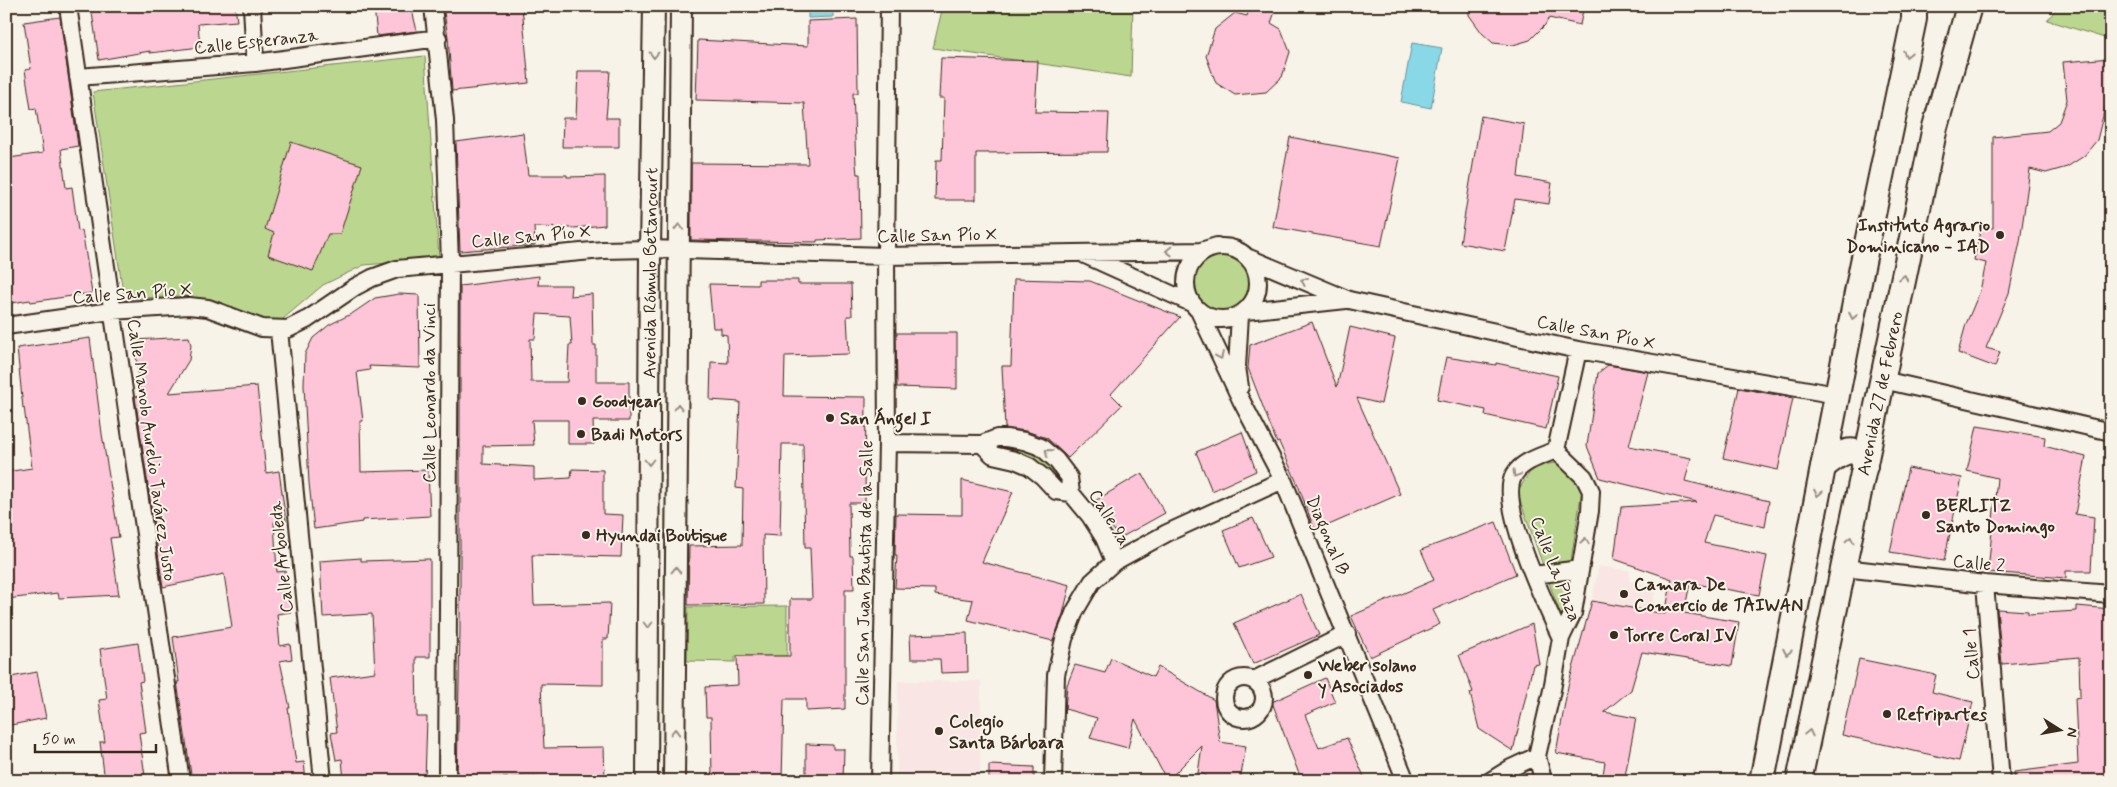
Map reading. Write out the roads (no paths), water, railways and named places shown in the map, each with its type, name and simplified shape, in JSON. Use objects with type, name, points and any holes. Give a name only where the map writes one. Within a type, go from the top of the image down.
[{"type":"highway","points":[[1762,781],[1837,395],[1914,19],[1914,6]]},
{"type":"highway","points":[[1943,97],[1939,75],[1954,6]]},
{"type":"highway","name":"Avenida 27 de Febrero","points":[[1799,781],[1943,97],[1969,6]]},
{"type":"highway","points":[[1823,467],[1833,458],[1851,451],[1858,453],[1863,458],[1865,466]]},
{"type":"main road","name":"Avenida Rómulo Betancourt","points":[[648,781],[650,249],[654,6]]},
{"type":"main road","name":"Avenida Rómulo Betancourt","points":[[674,781],[681,6]]},
{"type":"street","name":"Calle Manolo Aurelio Tavárez Justo","points":[[68,6],[181,781]]},
{"type":"street","points":[[252,6],[255,63]]},
{"type":"street","name":"Calle Leonardo da Vinci","points":[[433,6],[438,38],[444,120],[450,263],[448,781]]},
{"type":"street","name":"Calle San Juan Bautista de la Salle","points":[[880,781],[887,443],[886,256],[889,6]]},
{"type":"street","name":"Calle Esperanza","points":[[78,77],[255,63],[438,38]]},
{"type":"street","points":[[1217,246],[1229,247],[1240,251],[1249,258],[1255,268],[1258,280],[1253,303],[1243,313],[1222,319],[1210,317],[1195,307],[1186,285],[1189,267],[1201,254],[1217,246]]},
{"type":"street","name":"Calle San Pío X","points":[[6,326],[112,311],[189,306],[208,308],[262,328],[279,330],[296,327],[372,278],[397,269],[603,250],[650,249],[886,256],[1200,251],[1217,246]]},
{"type":"street","name":"Calle San Pío X","points":[[1081,253],[1195,307]]},
{"type":"street","name":"Calle San Pío X","points":[[1249,258],[1349,300],[1578,350],[1837,395]]},
{"type":"street","name":"Calle San Pío X","points":[[1243,313],[1349,300]]},
{"type":"street","name":"Diagonal B","points":[[1195,307],[1283,480],[1406,781]]},
{"type":"street","points":[[1241,400],[1238,367],[1243,313]]},
{"type":"street","name":"Calle Arboleda","points":[[279,330],[323,781]]},
{"type":"street","points":[[1556,450],[1578,350]]},
{"type":"street","points":[[1883,380],[2111,432]]},
{"type":"street","name":"Calle 9a","points":[[887,443],[982,444],[997,438],[1006,438],[1041,446],[1056,460],[1069,477],[1071,493],[1090,516],[1104,538],[1114,562]]},
{"type":"street","name":"Calle 9a","points":[[982,444],[993,455],[1015,460],[1029,466],[1044,477],[1056,491],[1071,493]]},
{"type":"street","name":"Calle La Plaza","points":[[1540,781],[1542,776],[1537,756],[1552,690],[1561,638],[1573,613],[1590,511],[1591,491],[1584,477],[1556,450],[1522,465],[1513,476],[1509,496],[1522,544],[1561,638]]},
{"type":"street","points":[[1053,781],[1056,675],[1064,639],[1075,612],[1092,582],[1114,562],[1167,533],[1283,480]]},
{"type":"street","name":"Calle 2","points":[[1844,568],[1985,584],[2111,594]]},
{"type":"street","points":[[1534,575],[1580,569]]},
{"type":"street","name":"Calle 1","points":[[1985,584],[2001,781]]},
{"type":"street","points":[[1254,680],[1347,634]]},
{"type":"street","points":[[1490,781],[1511,768],[1537,756]]},
{"type":"water","points":[[808,6],[833,6],[833,17],[808,18]]},
{"type":"water","points":[[1412,43],[1442,48],[1431,108],[1401,102]]},
{"type":"place","name":"Instituto Agrario Dominicano - IAD","points":[[2000,235]]},
{"type":"place","name":"Goodyear","points":[[582,401]]},
{"type":"place","name":"San Ángel I","points":[[830,418]]},
{"type":"place","name":"Badi Motors","points":[[581,434]]},
{"type":"place","name":"BERLITZ Santo Domingo","points":[[1926,515]]},
{"type":"place","name":"Hyundai Boutique","points":[[586,535]]},
{"type":"place","name":"Camara De Comercio de TAIWAN","points":[[1624,594]]},
{"type":"place","name":"Torre Coral IV","points":[[1614,635]]},
{"type":"place","name":"Weber solano y Asociados","points":[[1308,675]]},
{"type":"place","name":"Refripartes","points":[[1887,714]]},
{"type":"place","name":"Colegio Santa Bárbara","points":[[939,731]]}]
